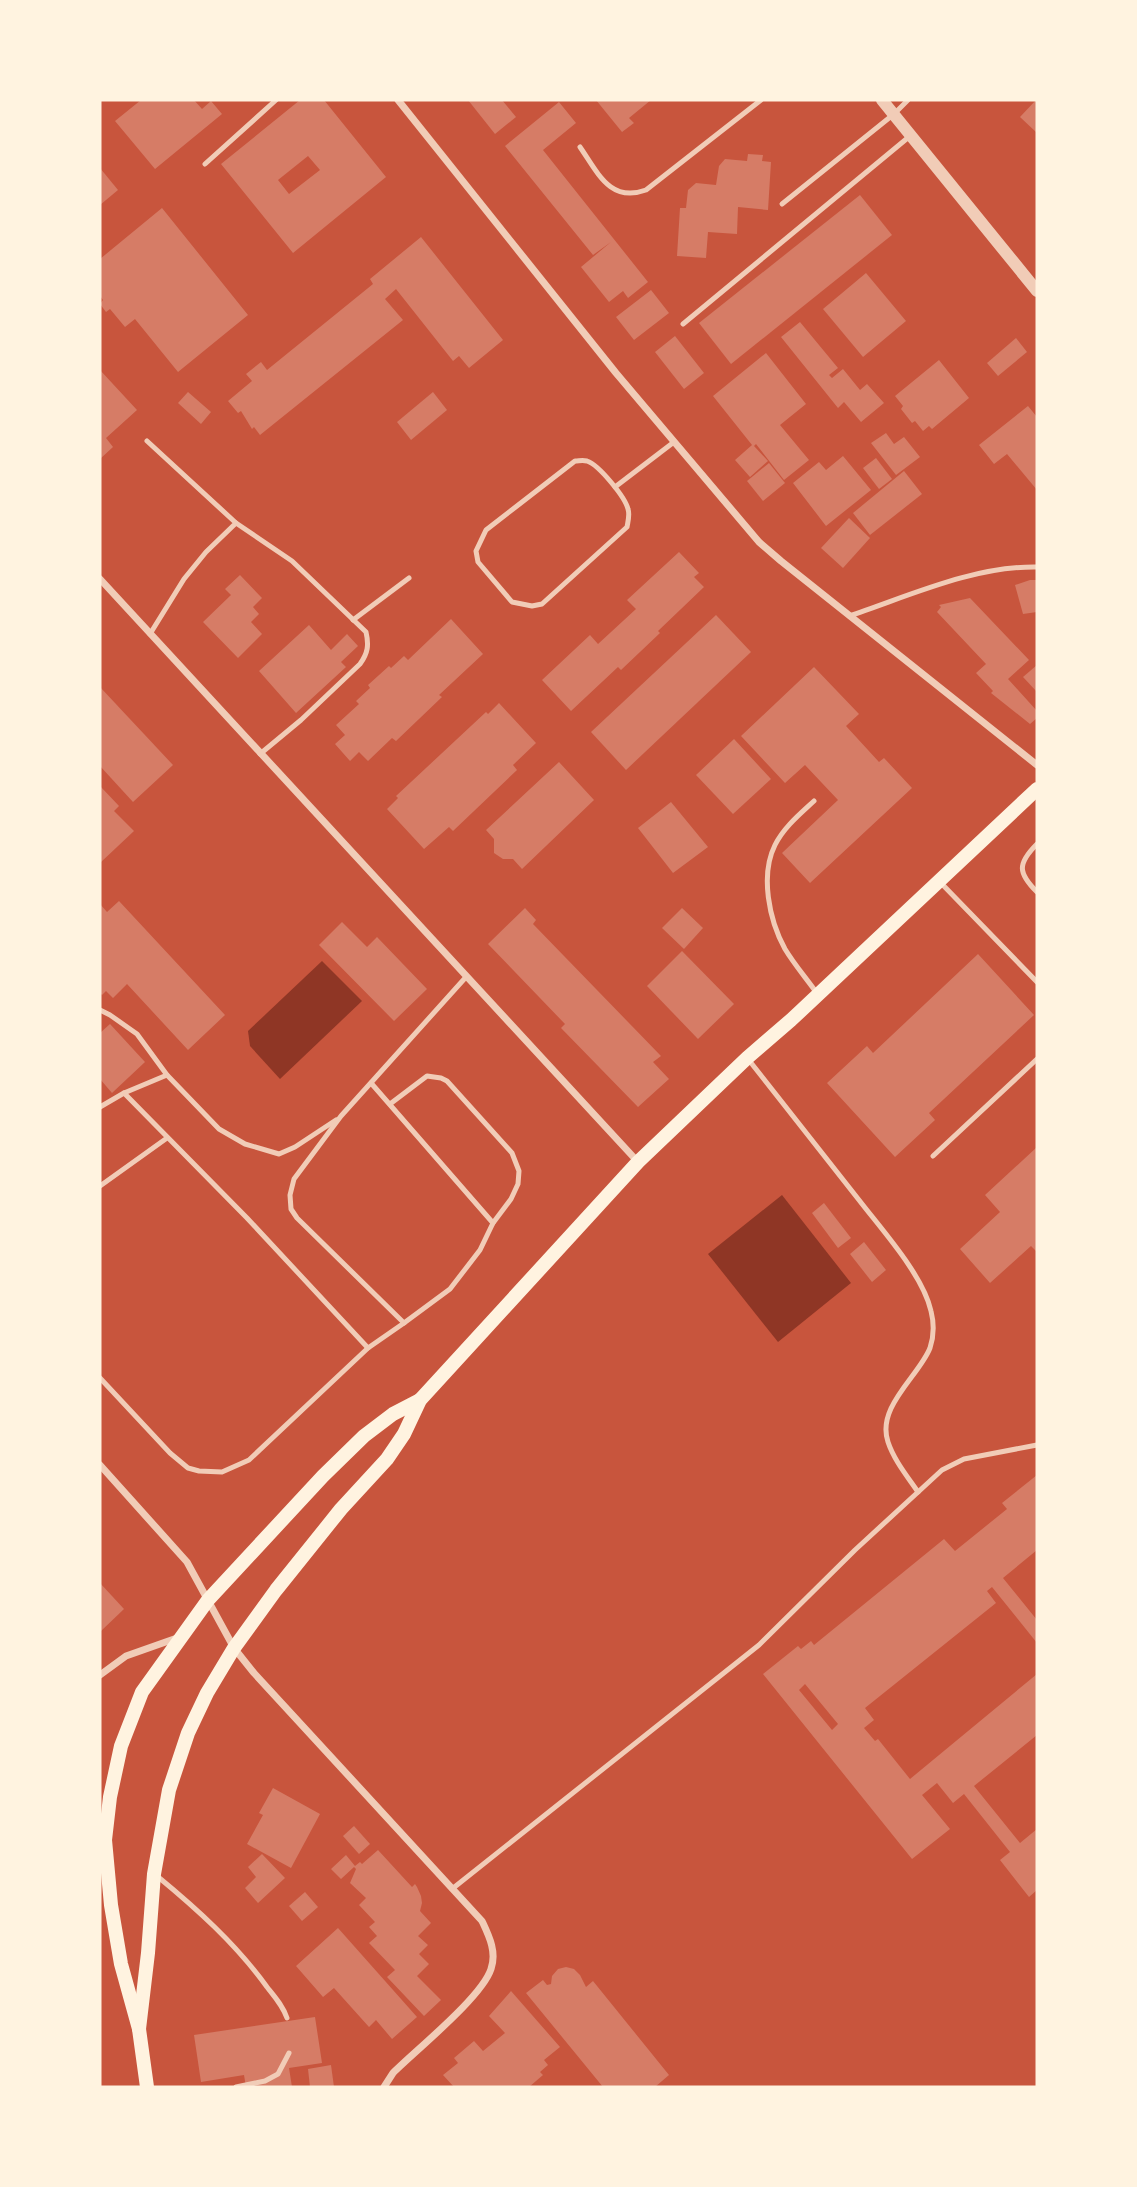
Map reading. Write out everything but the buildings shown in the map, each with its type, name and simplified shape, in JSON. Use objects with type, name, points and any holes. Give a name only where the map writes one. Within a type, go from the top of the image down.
[{"type":"main road","points":[[138,2029],[148,1953],[154,1874],[169,1790],[188,1733],[207,1693],[234,1648],[276,1590],[341,1509],[387,1459],[404,1434],[420,1400],[638,1162],[1037,789]]},
{"type":"main road","points":[[147,2087],[138,2029],[121,1964],[111,1905],[105,1840],[110,1797],[121,1746],[142,1692],[208,1600],[323,1476],[364,1436],[393,1414],[420,1400]]},
{"type":"street","points":[[398,100],[616,373],[760,542],[1037,765]]},
{"type":"street","points":[[882,100],[1037,291]]},
{"type":"street","points":[[100,579],[638,1162]]},
{"type":"street","points":[[100,1465],[187,1562],[234,1648],[254,1673],[482,1921],[492,1943],[492,1968],[480,1990],[393,2073],[384,2087]]},
{"type":"street","points":[[100,1675],[126,1656],[181,1637]]},
{"type":"lane","points":[[205,164],[276,100]]},
{"type":"lane","points":[[580,147],[607,186],[633,195],[646,190],[761,100]]},
{"type":"lane","points":[[782,204],[908,100]]},
{"type":"lane","points":[[683,324],[910,136]]},
{"type":"lane","points":[[147,441],[236,523],[292,561],[366,632],[369,643],[367,654],[360,664],[301,720],[260,754]]},
{"type":"lane","points":[[615,487],[674,442]]},
{"type":"lane","points":[[575,461],[588,461],[615,487],[628,508],[626,527],[541,604],[532,606],[512,602],[478,562],[477,551],[486,530],[575,461]]},
{"type":"lane","points":[[150,634],[184,579],[205,552],[236,523]]},
{"type":"lane","points":[[849,616],[962,578],[1014,567],[1037,567]]},
{"type":"lane","points":[[353,620],[409,578]]},
{"type":"lane","points":[[814,801],[789,825],[776,843],[769,860],[767,883],[776,929],[785,948],[818,995]]},
{"type":"lane","points":[[1037,844],[1024,859],[1022,870],[1024,878],[1037,892]]},
{"type":"lane","points":[[939,881],[1037,982]]},
{"type":"lane","points":[[404,1323],[296,1218],[291,1209],[289,1195],[294,1179],[341,1116],[466,977]]},
{"type":"lane","points":[[100,1010],[137,1034],[167,1075],[219,1129],[245,1144],[279,1154],[295,1147],[341,1116]]},
{"type":"lane","points":[[747,1058],[887,1235],[924,1292],[934,1329],[929,1349],[901,1391],[886,1424],[887,1440],[895,1457],[918,1492]]},
{"type":"lane","points":[[933,1156],[1037,1059]]},
{"type":"lane","points":[[100,1107],[124,1093],[167,1075]]},
{"type":"lane","points":[[100,1378],[170,1453],[188,1468],[222,1472],[248,1460],[368,1348],[450,1289],[480,1250],[493,1223],[511,1199],[518,1184],[519,1171],[512,1153],[447,1081],[427,1076],[390,1104]]},
{"type":"lane","points":[[371,1083],[493,1223]]},
{"type":"lane","points":[[124,1093],[247,1218],[368,1348]]},
{"type":"lane","points":[[100,1186],[167,1138]]},
{"type":"lane","points":[[452,1889],[759,1645],[855,1550],[942,1470],[964,1459],[1037,1445]]},
{"type":"lane","points":[[154,1874],[199,1911],[234,1946],[271,1991],[287,2018]]},
{"type":"lane","points":[[236,2087],[265,2081],[278,2074],[289,2053]]},
{"type":"shaded area","points":[[322,961],[362,1001],[280,1079],[250,1046],[248,1031]]},
{"type":"shaded area","points":[[782,1195],[851,1283],[778,1342],[708,1254]]}]
